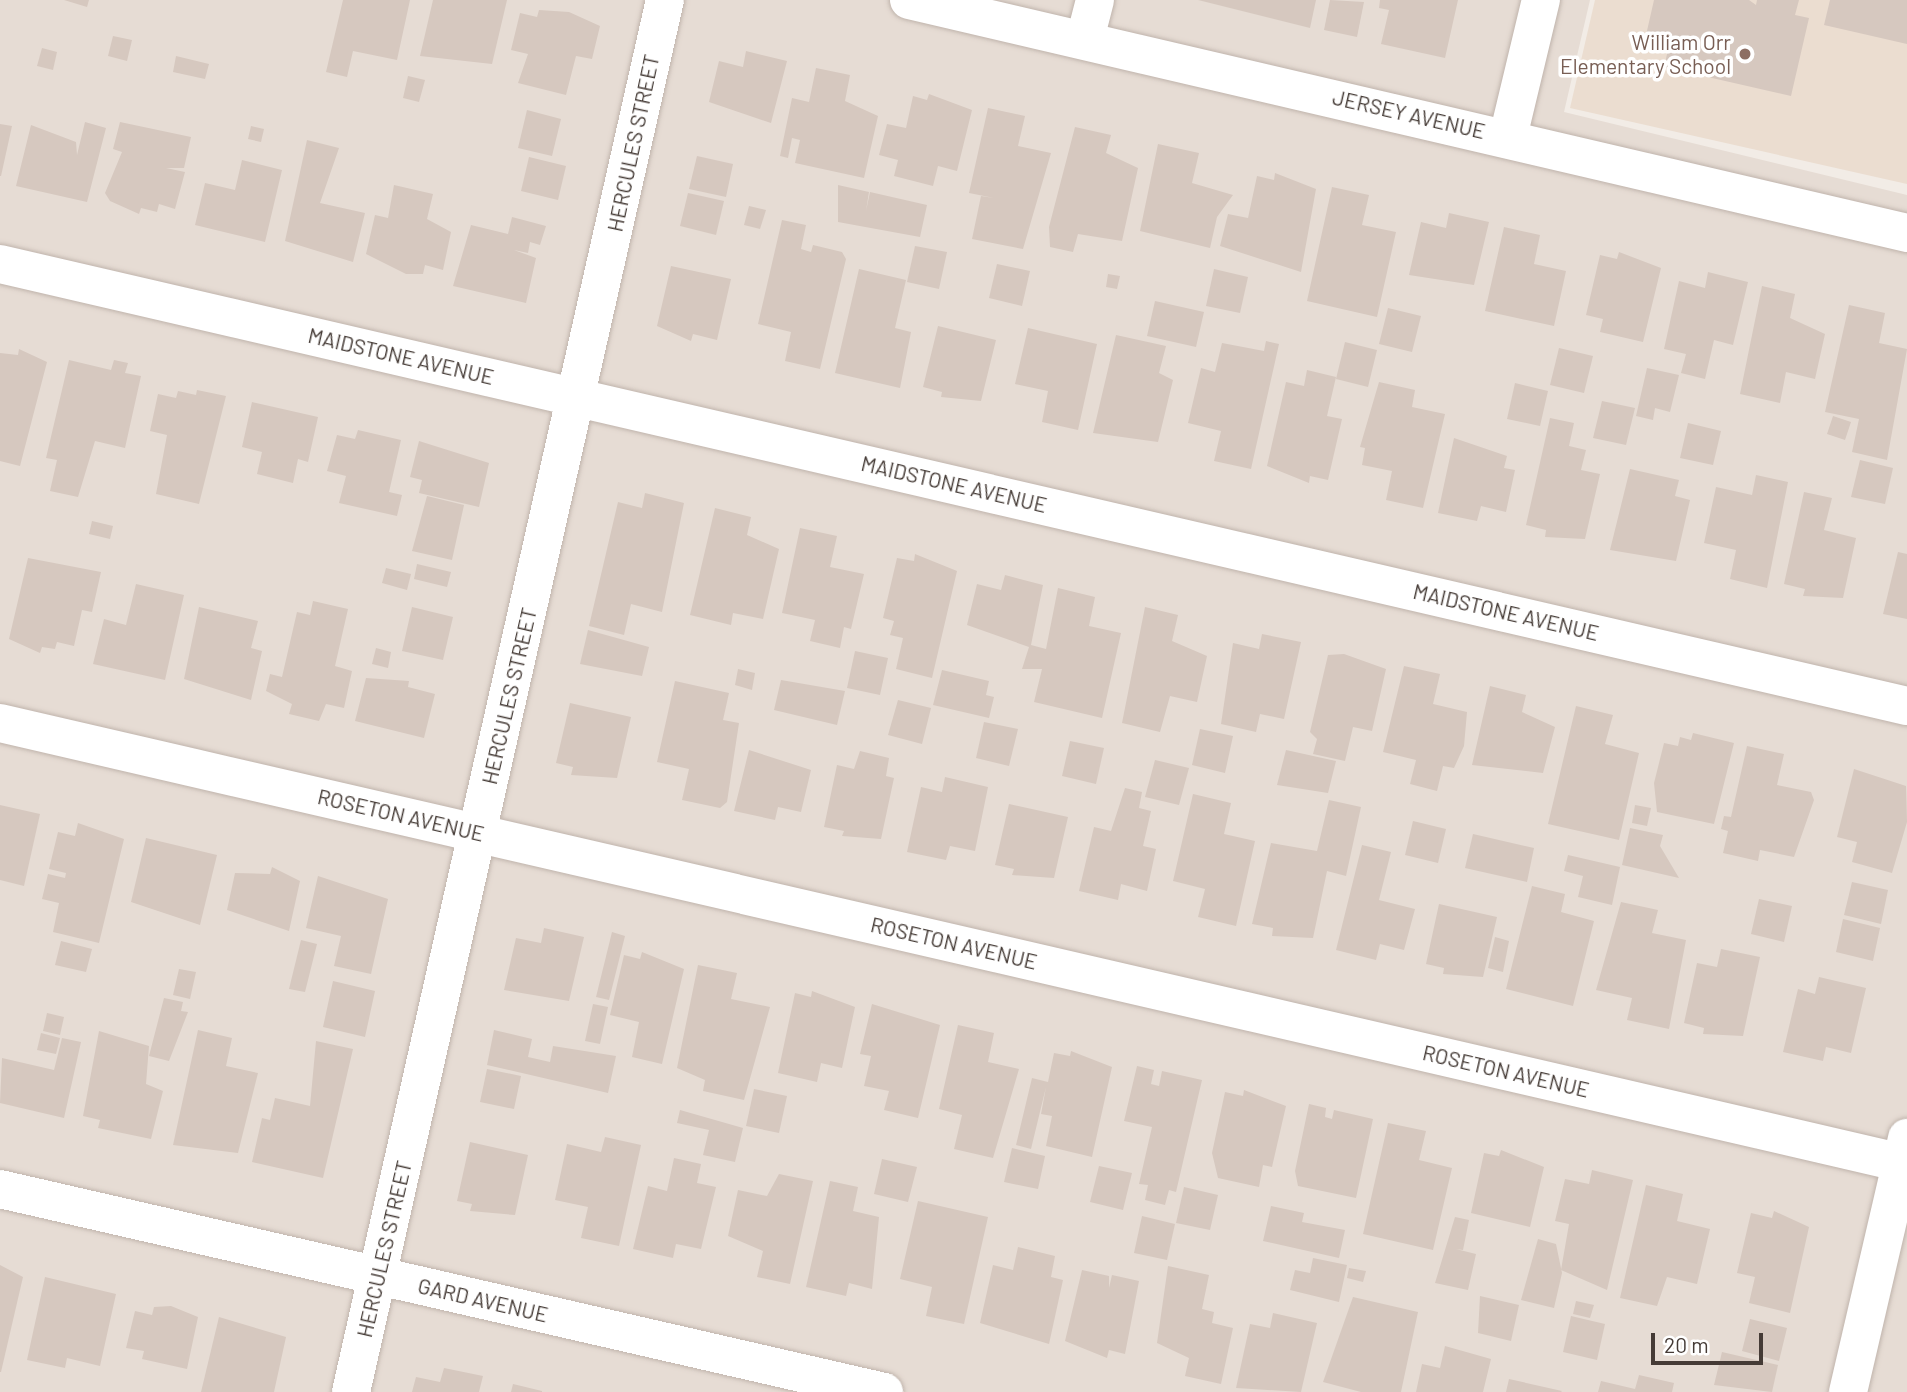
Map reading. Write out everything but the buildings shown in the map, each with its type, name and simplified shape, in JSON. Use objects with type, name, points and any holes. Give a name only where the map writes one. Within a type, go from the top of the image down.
[{"type":"street","name":"HERCULES STREET","points":[[351,1392],[665,0]]},
{"type":"street","name":"JERSEY AVENUE","points":[[909,0],[1508,137],[1907,233]]},
{"type":"street","points":[[1085,40],[1095,0]]},
{"type":"street","points":[[1508,137],[1541,0]]},
{"type":"street","name":"MAIDSTONE AVENUE","points":[[0,264],[1907,706]]},
{"type":"street","name":"ROSETON AVENUE","points":[[0,723],[1905,1154]]},
{"type":"street","points":[[1848,1392],[1905,1154]]},
{"type":"street","name":"GARD AVENUE","points":[[0,1189],[884,1392]]},
{"type":"shaded area","points":[[0,0],[1590,0],[1564,112],[1907,195],[1907,1392],[0,1392]]},
{"type":"shaded area","name":"William Orr Elementary School","points":[[1595,0],[1907,0],[1907,184],[1570,108]]},
{"type":"place","name":"William Orr Elementary School","points":[[1745,54]]}]
